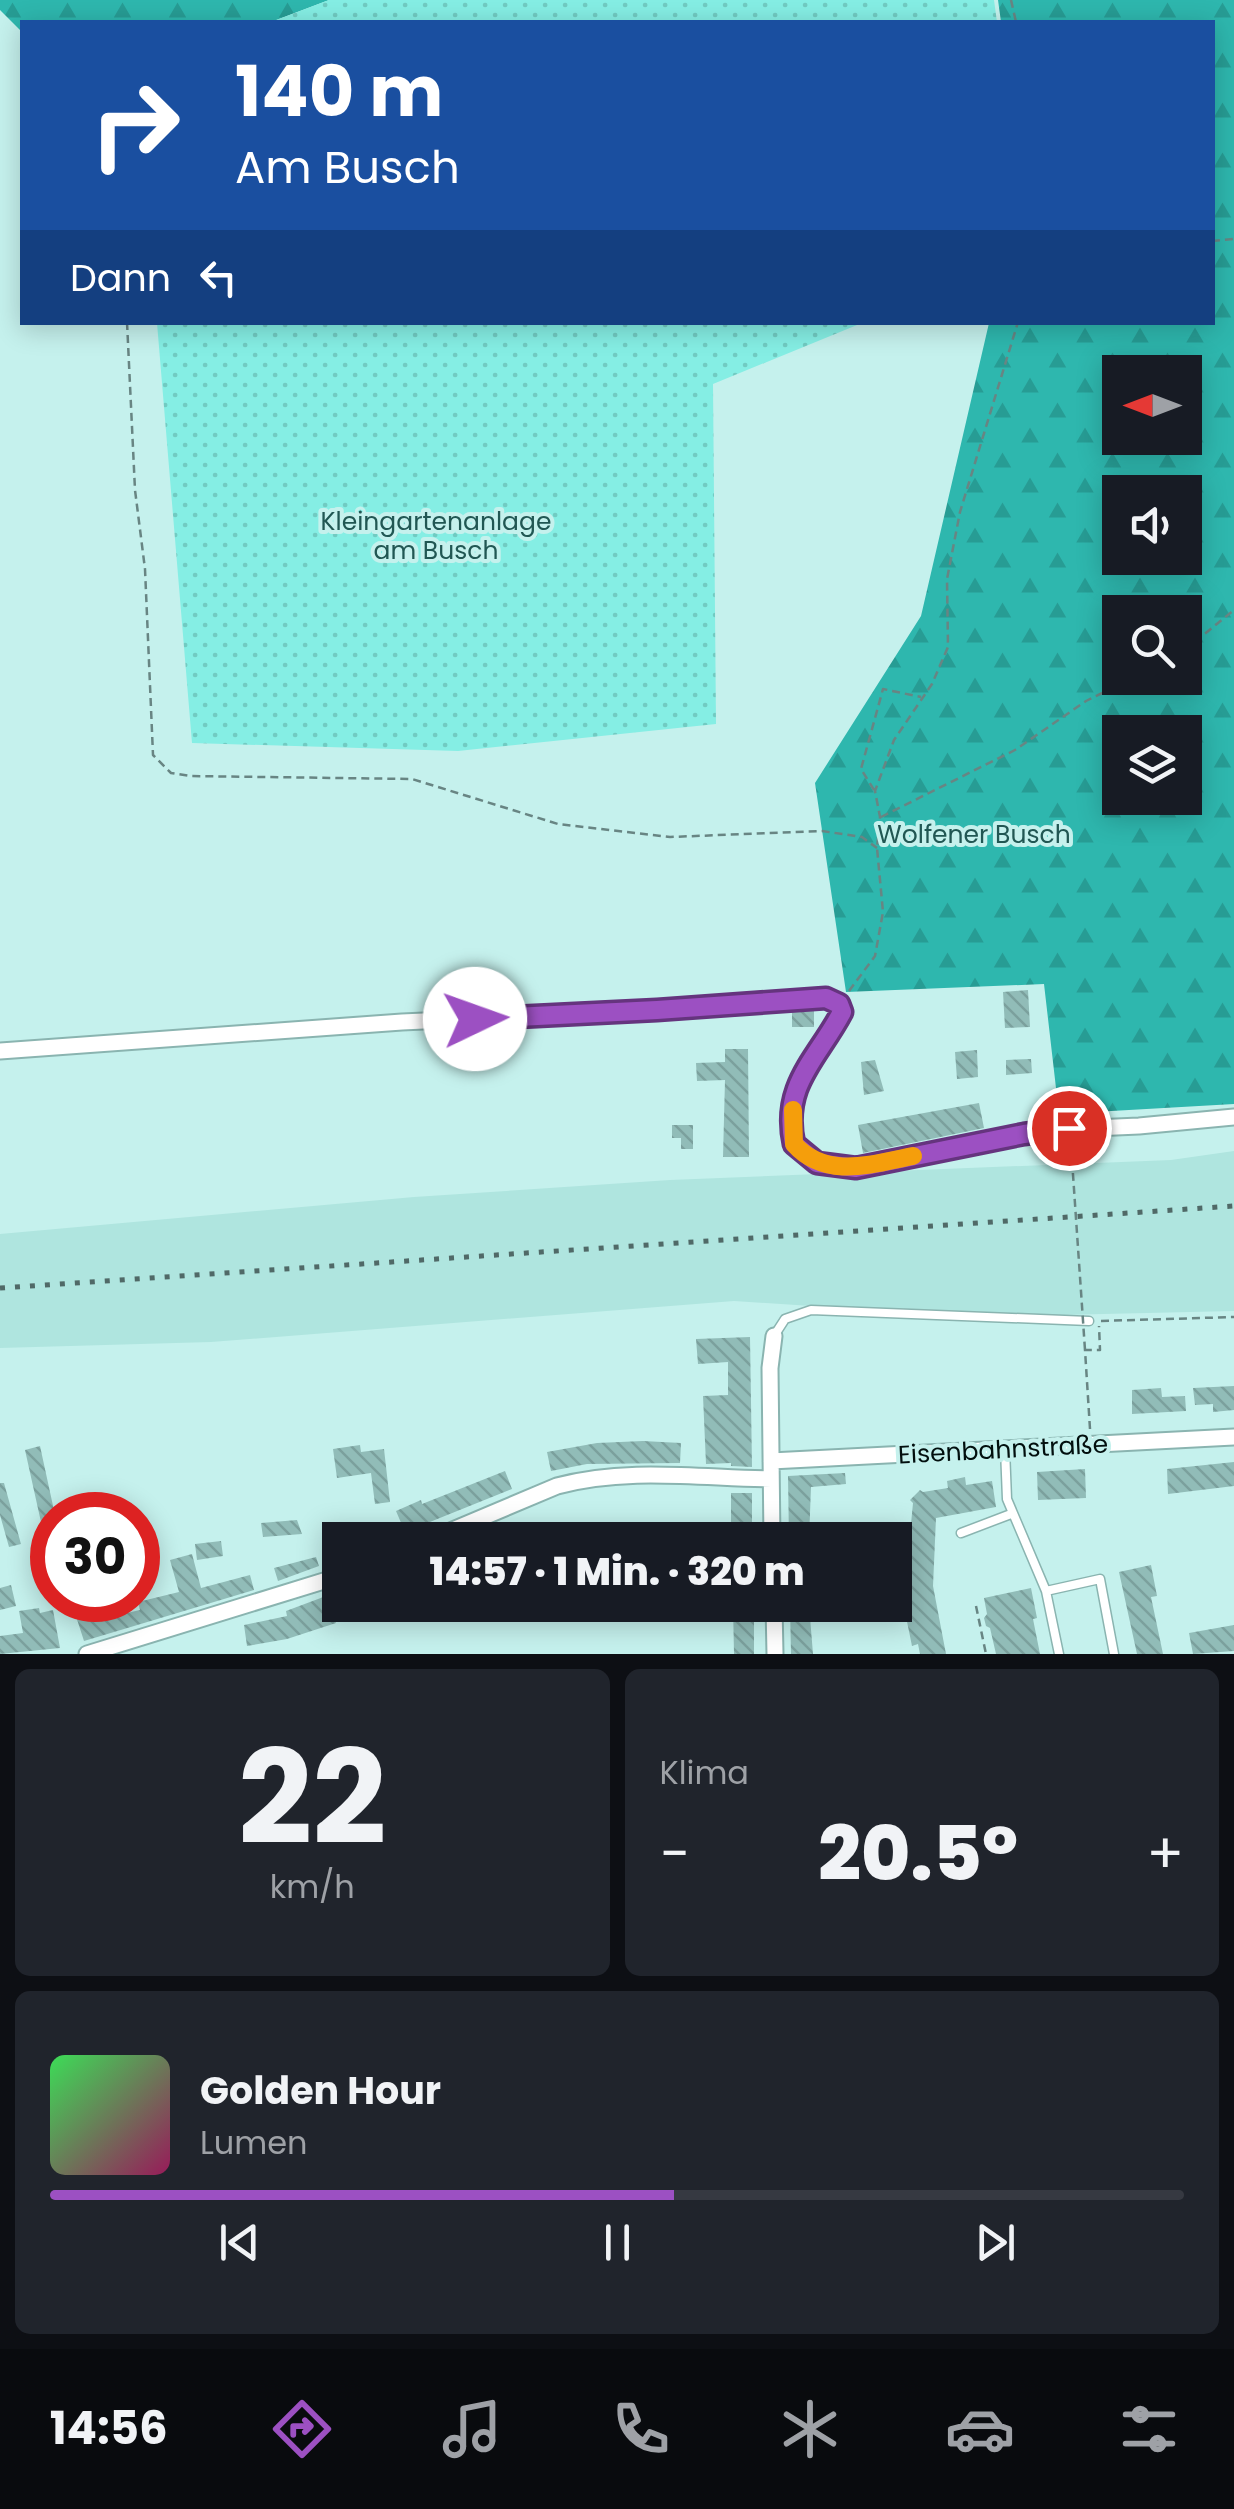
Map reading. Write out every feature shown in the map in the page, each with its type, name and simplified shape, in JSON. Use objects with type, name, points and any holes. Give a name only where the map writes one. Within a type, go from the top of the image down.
[{"type":"street","points":[[0,1051],[818,997],[839,1004],[841,1016],[800,1077],[792,1115],[794,1144],[817,1163],[856,1168],[1048,1130],[1234,1117]]},
{"type":"street","points":[[772,1522],[770,1368],[774,1336]]},
{"type":"street","name":"Eisenbahnstraße","points":[[771,1461],[1234,1436]]},
{"type":"street","points":[[472,1522],[578,1480],[621,1476],[771,1479]]},
{"type":"street","points":[[87,1654],[322,1582]]},
{"type":"street","points":[[775,1622],[776,1654]]},
{"type":"lane","points":[[774,1336],[785,1319],[811,1310],[1089,1321]]},
{"type":"lane","points":[[1004,1450],[1007,1499],[1046,1591],[1059,1654]]},
{"type":"lane","points":[[961,1533],[1012,1514]]},
{"type":"lane","points":[[1046,1591],[1100,1579],[1114,1654]]},
{"type":"path","points":[[127,325],[134,490],[145,570],[152,755],[172,773],[412,779],[558,824],[670,836],[822,831],[862,836],[877,848]]},
{"type":"path","points":[[875,791],[894,740],[948,648],[947,579],[960,512],[1017,325]]},
{"type":"path","points":[[1202,636],[1234,610]]},
{"type":"path","points":[[839,1004],[876,956],[884,912],[877,848],[880,818],[875,791],[861,770],[883,689],[922,698]]},
{"type":"path","points":[[880,818],[1015,750],[1102,693]]},
{"type":"path","points":[[1072,1160],[1091,1445]]},
{"type":"path","points":[[1086,1350],[1100,1350],[1099,1321],[1234,1317]]},
{"type":"path","points":[[976,1606],[986,1654]]},
{"type":"shaded area","points":[[1234,1151],[1234,1311],[978,1317],[734,1301],[211,1342],[0,1348],[0,1234],[414,1197],[670,1180],[1171,1160]]},
{"type":"green space","points":[[0,0],[329,0],[276,20],[20,20],[20,30],[0,10]]},
{"type":"green space","points":[[329,0],[994,0],[997,20],[276,20]]},
{"type":"green space","name":"Wolfener Busch","points":[[998,0],[1234,0],[1234,1104],[1059,1114],[1044,984],[846,992],[815,783],[921,616],[989,325],[1215,325],[1215,20],[1001,20]]},
{"type":"green space","name":"Kleingartenanlage am Busch","points":[[157,325],[857,325],[713,384],[716,724],[458,751],[192,743]]},
{"type":"building","points":[[1028,990],[1030,1027],[1005,1028],[1003,992]]},
{"type":"building","points":[[814,1009],[814,1027],[792,1027],[792,1010]]},
{"type":"building","points":[[725,1049],[748,1049],[749,1157],[723,1157],[725,1080],[697,1081],[696,1063],[725,1062]]},
{"type":"building","points":[[977,1050],[978,1077],[957,1079],[955,1052]]},
{"type":"building","points":[[1031,1059],[1032,1073],[1006,1075],[1006,1060]]},
{"type":"building","points":[[875,1060],[884,1091],[864,1095],[861,1062]]},
{"type":"building","points":[[979,1103],[984,1128],[863,1153],[858,1125]]},
{"type":"building","points":[[672,1125],[693,1125],[693,1149],[681,1149],[681,1138],[672,1138]]},
{"type":"building","points":[[750,1337],[752,1467],[706,1464],[703,1396],[728,1395],[728,1362],[698,1364],[696,1339]]},
{"type":"building","points":[[1234,1386],[1234,1410],[1213,1412],[1213,1404],[1195,1405],[1193,1388]]},
{"type":"building","points":[[1161,1388],[1162,1397],[1185,1396],[1186,1411],[1132,1414],[1132,1390]]},
{"type":"building","points":[[597,1443],[681,1443],[680,1463],[587,1464],[551,1471],[547,1452]]},
{"type":"building","points":[[360,1445],[361,1452],[384,1449],[390,1502],[375,1504],[371,1473],[337,1478],[333,1449]]},
{"type":"building","points":[[40,1446],[50,1492],[34,1492],[25,1450]]},
{"type":"building","points":[[1234,1462],[1234,1486],[1168,1494],[1167,1469]]},
{"type":"building","points":[[1085,1469],[1086,1498],[1038,1500],[1037,1472]]},
{"type":"building","points":[[505,1471],[512,1489],[430,1522],[401,1522],[396,1511],[421,1500],[422,1504]]},
{"type":"building","points":[[845,1473],[846,1484],[811,1487],[810,1522],[789,1522],[788,1476]]},
{"type":"building","points":[[965,1477],[966,1485],[992,1481],[996,1507],[936,1518],[933,1586],[946,1654],[920,1654],[918,1644],[912,1646],[907,1622],[912,1622],[910,1500],[920,1490],[948,1488],[947,1481]]},
{"type":"building","points":[[0,1483],[4,1483],[21,1544],[9,1547],[0,1515]]},
{"type":"building","points":[[731,1493],[752,1493],[752,1522],[731,1522]]},
{"type":"building","points":[[297,1520],[302,1534],[263,1537],[261,1523]]},
{"type":"building","points":[[221,1541],[223,1556],[197,1560],[195,1544]]},
{"type":"building","points":[[192,1554],[201,1588],[250,1575],[254,1590],[160,1618],[160,1597],[179,1592],[170,1560]]},
{"type":"building","points":[[316,1557],[319,1566],[278,1581],[274,1568]]},
{"type":"building","points":[[1151,1565],[1157,1596],[1151,1597],[1163,1654],[1137,1654],[1119,1572]]},
{"type":"building","points":[[11,1585],[16,1606],[0,1610],[0,1588]]},
{"type":"building","points":[[1031,1588],[1040,1654],[996,1654],[984,1618],[984,1598]]},
{"type":"building","points":[[322,1598],[322,1622],[336,1623],[287,1639],[247,1646],[244,1625],[287,1616],[286,1611]]},
{"type":"building","points":[[30,1609],[30,1622],[55,1622],[60,1648],[0,1654],[0,1636],[23,1633],[19,1611]]},
{"type":"building","points":[[78,1622],[147,1622],[84,1641]]},
{"type":"building","points":[[733,1622],[754,1622],[754,1654],[734,1654]]},
{"type":"building","points":[[790,1622],[810,1622],[813,1654],[791,1654]]},
{"type":"building","points":[[1234,1625],[1234,1651],[1193,1654],[1189,1633]]},
{"type":"railway","points":[[0,1288],[1234,1206]]},
{"type":"slow traffic","points":[[793,1110],[794,1144],[817,1163],[856,1168],[913,1156]]},
{"type":"route","points":[[475,1019],[826,998],[839,1004],[841,1016],[800,1077],[792,1115],[794,1144],[817,1163],[856,1168],[1069,1128]]}]
